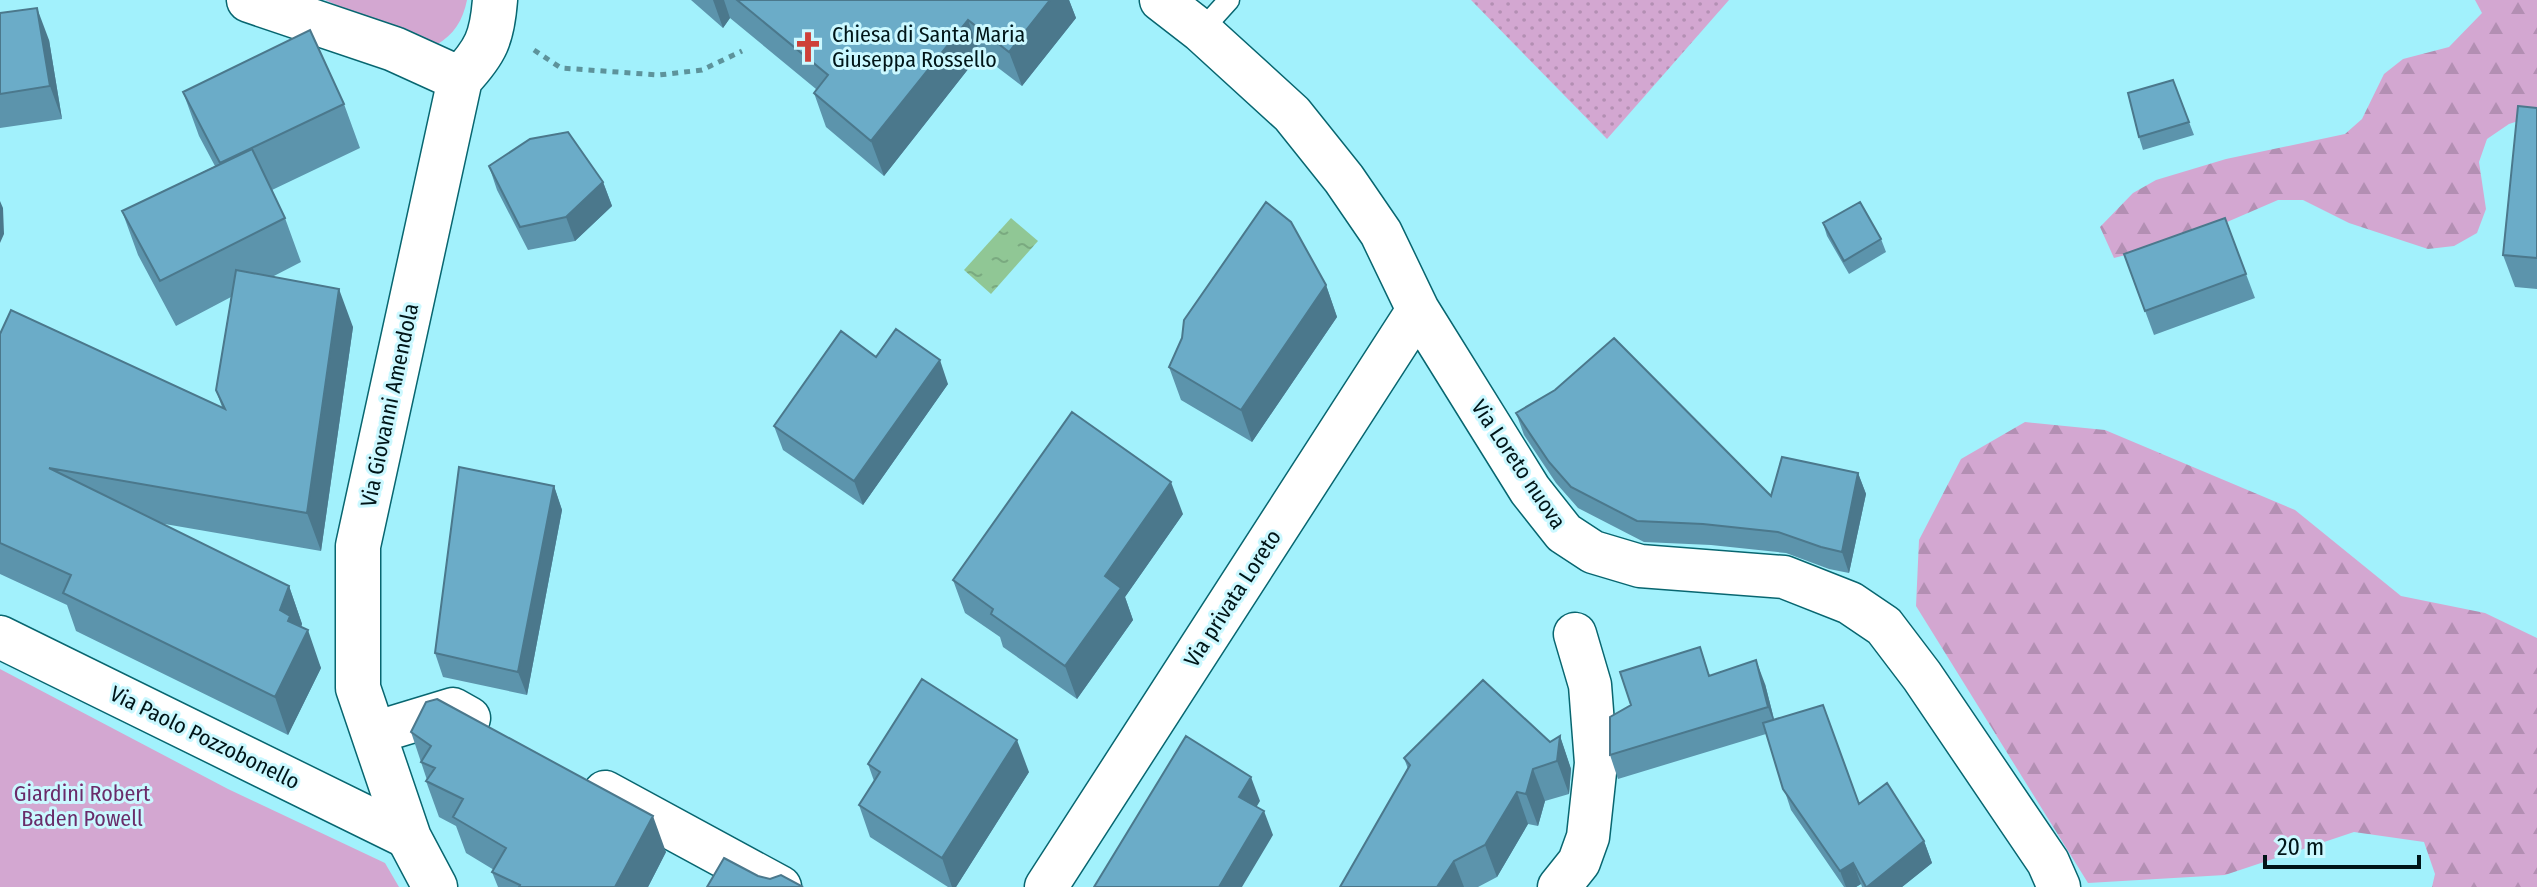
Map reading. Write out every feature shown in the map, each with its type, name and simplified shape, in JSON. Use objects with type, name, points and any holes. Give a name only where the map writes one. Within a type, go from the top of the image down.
[{"type":"street","points":[[249,0],[394,49],[460,79],[483,54],[494,11]]},
{"type":"street","name":"Via Loreto nuova","points":[[1161,0],[1201,31],[1292,114],[1344,179],[1381,233],[1418,310],[1530,490],[1564,533],[1593,552],[1640,566],[1784,577],[1850,603],[1884,626],[1922,676],[2048,862],[2059,887]]},
{"type":"street","name":"Via Giovanni Amendola","points":[[435,887],[409,838],[358,688],[358,546],[460,79]]},
{"type":"street","name":"Via privata Loreto","points":[[1046,887],[1418,310]]},
{"type":"street","points":[[1559,887],[1579,862],[1588,837],[1596,763],[1590,685],[1575,634]]},
{"type":"street","name":"Via Paolo Pozzobonello","points":[[0,637],[409,838]]},
{"type":"street","points":[[374,733],[453,709],[507,739]]},
{"type":"street","points":[[576,776],[780,887]]},
{"type":"lane","points":[[1201,31],[1229,0]]},
{"type":"path","points":[[494,11],[561,68],[659,75],[702,70],[742,51]]},
{"type":"green space","points":[[325,0],[467,0],[457,26],[436,45],[400,33]]},
{"type":"green space","points":[[1471,0],[1729,0],[1607,139]]},
{"type":"green space","points":[[2475,0],[2537,0],[2537,115],[2509,124],[2487,139],[2479,162],[2486,209],[2477,233],[2454,246],[2428,249],[2349,223],[2303,200],[2278,200],[2190,238],[2114,258],[2100,227],[2133,193],[2156,180],[2226,159],[2345,134],[2362,119],[2384,74],[2403,59],[2449,47],[2482,13]]},
{"type":"green space","points":[[2025,422],[2105,430],[2295,510],[2401,596],[2485,613],[2537,638],[2537,887],[2432,887],[2435,874],[2424,842],[2354,832],[2225,875],[2088,883],[1916,606],[1919,540],[1961,459]]},
{"type":"green space","name":"Giardini Robert Baden Powell","points":[[0,669],[228,789],[385,863],[399,887],[0,887]]},
{"type":"water","points":[[1011,218],[1038,241],[991,294],[964,270]]},
{"type":"building","points":[[737,0],[1050,0],[1009,52],[968,20],[871,141],[814,93],[828,75]]},
{"type":"building","points":[[37,8],[50,86],[0,94],[0,13]]},
{"type":"building","points":[[310,30],[344,104],[220,163],[183,92]]},
{"type":"building","points":[[2173,80],[2189,122],[2139,137],[2128,93]]},
{"type":"building","points":[[2518,106],[2537,108],[2537,258],[2503,255]]},
{"type":"building","points":[[568,132],[603,182],[566,217],[520,227],[489,166],[530,139]]},
{"type":"building","points":[[252,149],[285,218],[160,281],[122,211]]},
{"type":"building","points":[[1266,202],[1291,222],[1326,285],[1241,410],[1169,367],[1182,338],[1184,320]]},
{"type":"building","points":[[1860,202],[1881,239],[1844,261],[1823,223]]},
{"type":"building","points":[[2225,218],[2246,274],[2145,311],[2124,254]]},
{"type":"building","points":[[236,270],[339,289],[307,513],[49,468],[289,586],[280,610],[290,616],[288,621],[308,630],[275,697],[63,593],[71,575],[0,543],[0,334],[11,310],[225,409],[216,390]]},
{"type":"building","points":[[896,329],[940,360],[854,481],[774,426],[841,331],[876,357]]},
{"type":"building","points":[[1614,338],[1771,496],[1782,457],[1858,473],[1842,552],[1778,532],[1637,521],[1571,487],[1549,462],[1516,413],[1555,390]]},
{"type":"building","points":[[1072,412],[1171,482],[1105,576],[1121,588],[1065,666],[991,614],[993,609],[953,580]]},
{"type":"building","points":[[459,467],[554,486],[518,672],[435,653]]},
{"type":"building","points":[[1700,647],[1709,676],[1756,660],[1768,707],[1610,755],[1610,717],[1631,705],[1620,672]]},
{"type":"building","points":[[922,679],[1017,740],[942,858],[859,805],[880,772],[868,764]]},
{"type":"building","points":[[1483,680],[1550,742],[1560,736],[1557,761],[1533,769],[1526,794],[1517,792],[1485,845],[1454,861],[1437,887],[1340,887],[1410,765],[1404,758]]},
{"type":"building","points":[[437,699],[653,816],[615,887],[519,887],[492,872],[506,848],[453,817],[463,799],[426,781],[435,768],[421,762],[431,746],[411,732],[426,702]]},
{"type":"building","points":[[1823,705],[1859,804],[1887,783],[1924,841],[1867,887],[1853,863],[1840,871],[1783,789],[1763,723]]},
{"type":"building","points":[[1186,736],[1251,777],[1239,797],[1264,811],[1219,887],[1094,887]]},
{"type":"building","points":[[724,858],[758,876],[770,879],[781,875],[803,887],[707,887]]},
{"type":"place","name":"Chiesa di Santa Maria Giuseppa Rossello","points":[[808,47]]}]
